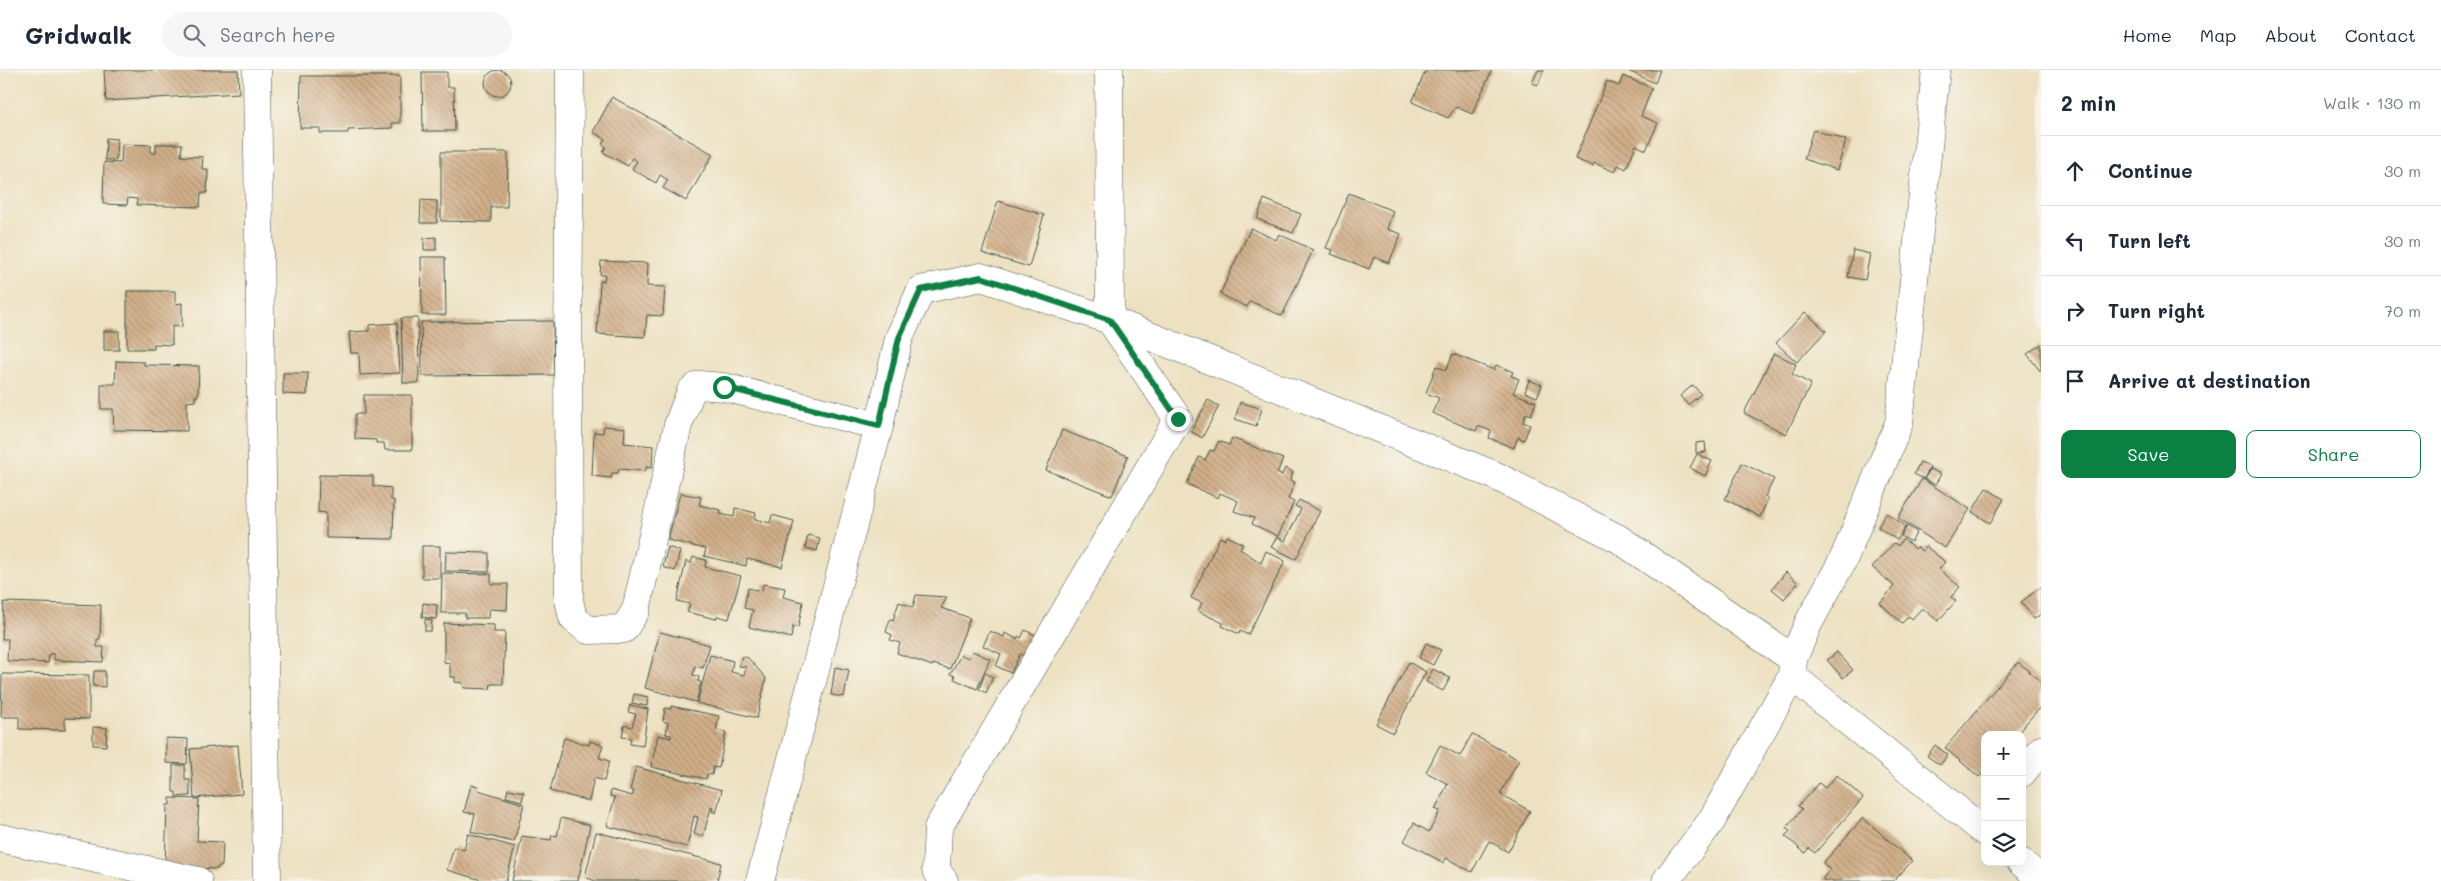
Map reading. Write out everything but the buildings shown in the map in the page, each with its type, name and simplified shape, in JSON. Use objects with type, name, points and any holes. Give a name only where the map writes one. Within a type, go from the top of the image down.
[{"type":"street","points":[[257,70],[266,881]]},
{"type":"street","points":[[570,70],[569,600],[573,618],[588,630],[624,629],[636,610],[678,425],[691,391],[699,385],[724,387],[879,426]]},
{"type":"street","points":[[944,881],[936,870],[938,828],[1178,419],[1110,320],[1109,70]]},
{"type":"street","points":[[1666,881],[1712,820],[1793,668],[1809,622],[1844,558],[1900,424],[1936,70]]},
{"type":"street","points":[[760,881],[879,426],[899,338],[921,290],[981,277],[1110,320],[1494,475],[1619,539],[1793,668],[1981,825]]},
{"type":"street","points":[[2026,768],[2041,750]]},
{"type":"street","points":[[0,838],[198,881]]},
{"type":"street","points":[[2026,866],[2041,879]]},
{"type":"route","points":[[724,387],[879,426],[899,338],[921,290],[981,277],[1110,320],[1178,419]]}]
